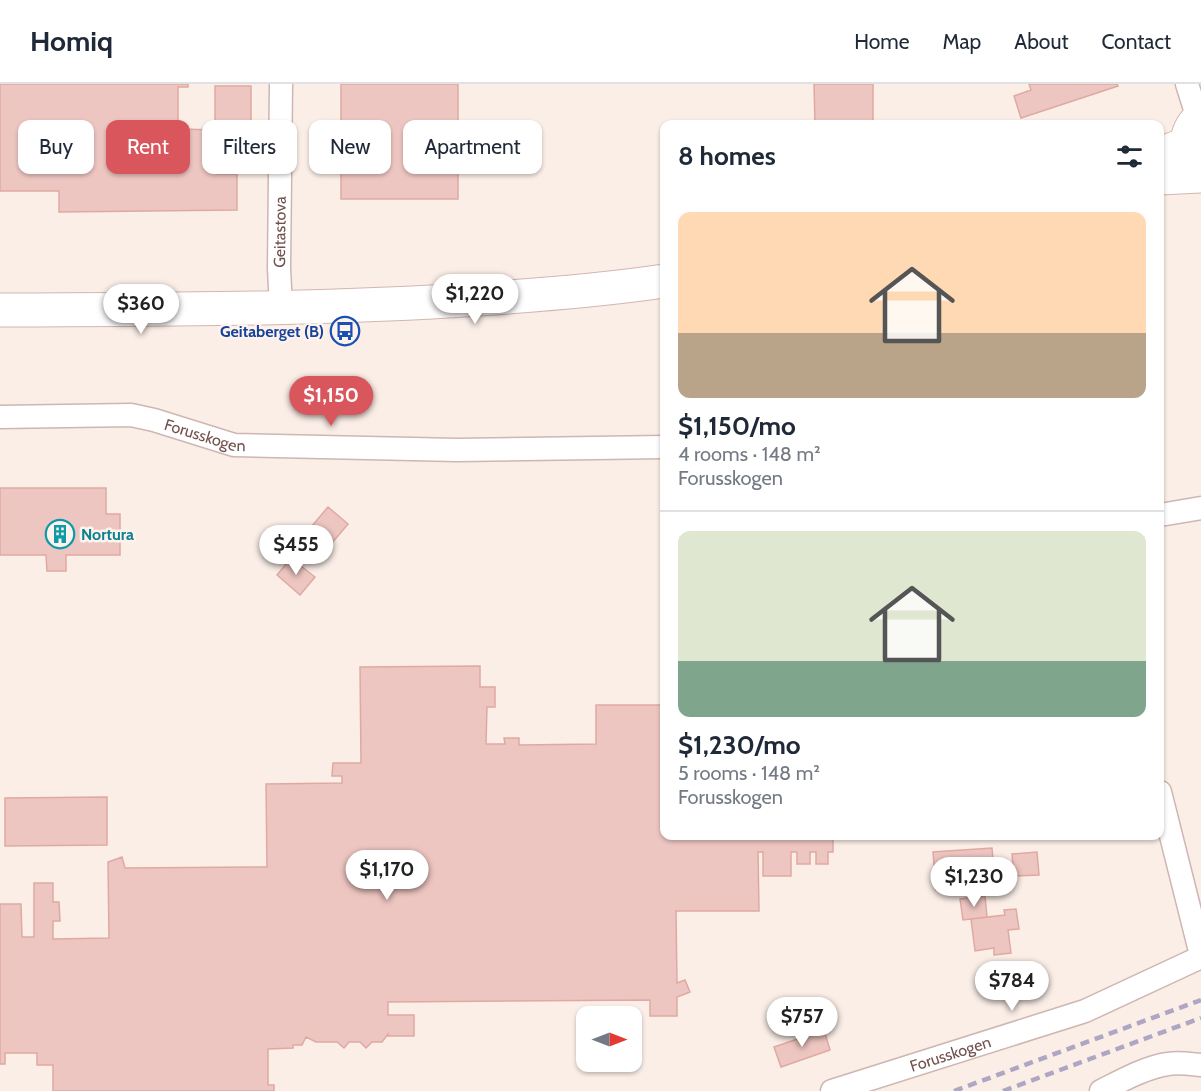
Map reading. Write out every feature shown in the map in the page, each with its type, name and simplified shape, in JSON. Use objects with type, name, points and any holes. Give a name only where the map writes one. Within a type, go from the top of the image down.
[{"type":"main road","points":[[1186,134],[1188,156],[1193,167],[1201,175]]},
{"type":"main road","points":[[1164,178],[1201,175]]},
{"type":"main road","points":[[0,310],[370,306],[505,298],[660,281]]},
{"type":"street","name":"Geitastova","points":[[281,84],[279,268],[281,308]]},
{"type":"street","points":[[1186,134],[1187,84]]},
{"type":"street","name":"Forusskogen","points":[[0,417],[131,415],[234,445],[457,450],[660,447]]},
{"type":"street","points":[[1164,514],[1201,508]]},
{"type":"street","name":"Forusskogen","points":[[832,1091],[1085,1011],[1201,956],[1164,808]]},
{"type":"street","points":[[1101,1091],[1140,1072],[1167,1064],[1201,1065]]},
{"type":"building","points":[[0,84],[188,84],[188,87],[178,87],[178,120],[106,120],[106,174],[190,174],[190,129],[202,130],[202,174],[237,174],[237,210],[59,212],[59,191],[0,191]]},
{"type":"building","points":[[341,84],[458,84],[458,120],[403,120],[403,174],[458,174],[458,199],[341,199],[341,174],[391,174],[391,120],[341,120]]},
{"type":"building","points":[[814,84],[873,84],[873,120],[815,120]]},
{"type":"building","points":[[1029,84],[1117,84],[1118,86],[1021,118],[1014,96],[1031,90]]},
{"type":"building","points":[[215,86],[251,86],[251,120],[215,120]]},
{"type":"building","name":"Nortura","points":[[0,488],[106,488],[106,514],[120,514],[120,555],[66,555],[66,571],[47,571],[46,555],[0,555]]},
{"type":"building","points":[[328,507],[348,524],[321,556],[301,539]]},
{"type":"building","points":[[291,558],[315,577],[300,595],[277,575]]},
{"type":"building","points":[[480,666],[480,687],[495,687],[495,707],[487,707],[486,744],[505,744],[504,738],[519,738],[519,745],[596,744],[596,705],[660,705],[660,840],[833,840],[833,852],[828,852],[828,864],[816,864],[816,852],[810,852],[810,864],[797,864],[797,852],[791,852],[791,876],[763,876],[763,852],[758,852],[759,911],[676,911],[677,983],[685,980],[690,992],[677,997],[677,1016],[650,1016],[650,1000],[388,1002],[388,1015],[414,1015],[414,1036],[388,1036],[388,1034],[382,1042],[372,1042],[366,1048],[360,1042],[349,1042],[344,1048],[337,1042],[316,1042],[306,1037],[302,1045],[293,1045],[293,1048],[268,1049],[268,1085],[274,1085],[274,1091],[53,1091],[53,1065],[37,1065],[37,1053],[5,1053],[5,1064],[0,1064],[0,904],[21,904],[22,937],[34,937],[34,883],[53,883],[53,902],[59,902],[60,921],[53,921],[53,939],[109,938],[108,862],[122,857],[125,868],[267,867],[266,784],[342,783],[342,776],[332,776],[333,763],[361,763],[360,667]]},
{"type":"building","points":[[107,797],[107,845],[5,846],[5,798]]},
{"type":"building","points":[[992,848],[995,882],[966,884],[966,888],[936,890],[933,852]]},
{"type":"building","points":[[1037,852],[1039,875],[1014,876],[1012,854]]},
{"type":"building","points":[[985,896],[987,917],[963,920],[960,899]]},
{"type":"building","points":[[1016,909],[1019,929],[1008,930],[1011,953],[994,955],[994,948],[975,951],[971,919],[1005,915],[1004,910]]},
{"type":"building","points":[[824,1030],[830,1050],[781,1067],[774,1047]]},
{"type":"railway","points":[[954,1091],[1201,1000]]},
{"type":"railway","points":[[1003,1091],[1201,1018]]},
{"type":"place","name":"Geitaberget (B)","points":[[345,331]]},
{"type":"place","name":"Nortura","points":[[60,534]]}]
